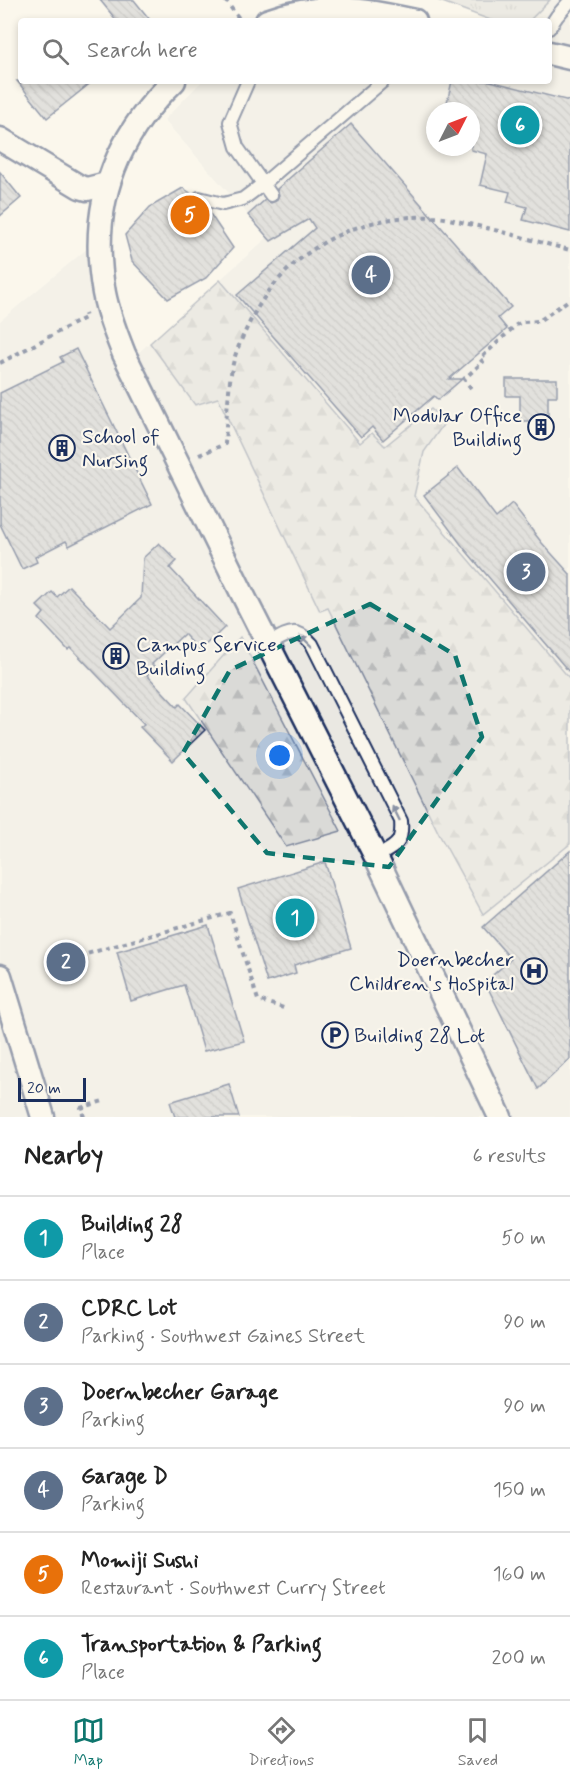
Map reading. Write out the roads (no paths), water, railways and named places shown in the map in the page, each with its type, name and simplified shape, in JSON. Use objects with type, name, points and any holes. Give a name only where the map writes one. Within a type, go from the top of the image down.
[{"type":"street","points":[[277,18],[307,11],[343,9],[375,12],[402,18]]},
{"type":"street","points":[[552,54],[570,58]]},
{"type":"street","points":[[171,84],[142,115],[124,146],[107,184],[101,213],[99,242],[104,293],[113,326],[124,354],[376,857],[500,1117]]},
{"type":"street","points":[[0,139],[80,187],[87,189],[107,184]]},
{"type":"street","points":[[0,976],[43,1117]]},
{"type":"lane","points":[[552,23],[570,2]]},
{"type":"lane","points":[[247,84],[230,122],[237,147],[271,195]]},
{"type":"lane","points":[[199,198],[223,204],[243,199],[380,84]]},
{"type":"lane","points":[[268,644],[291,633],[298,633],[305,636],[312,644],[401,821],[400,840],[396,846],[376,857]]},
{"type":"place","name":"Transportation & Parking","points":[[520,125]]},
{"type":"place","name":"Momiji Sushi","points":[[190,215]]},
{"type":"place","name":"Garage D","points":[[371,275]]},
{"type":"place","name":"Modular Office Building","points":[[541,427]]},
{"type":"place","name":"School of Nursing","points":[[62,448]]},
{"type":"place","name":"Doernbecher Garage","points":[[526,572]]},
{"type":"place","name":"Campus Service Building","points":[[116,656]]},
{"type":"place","name":"Building 28","points":[[295,918]]},
{"type":"place","name":"CDRC Lot","points":[[66,962]]},
{"type":"place","name":"Doernbecher Children's Hospital","points":[[534,971]]},
{"type":"place","name":"Building 28 Lot","points":[[335,1035]]}]
